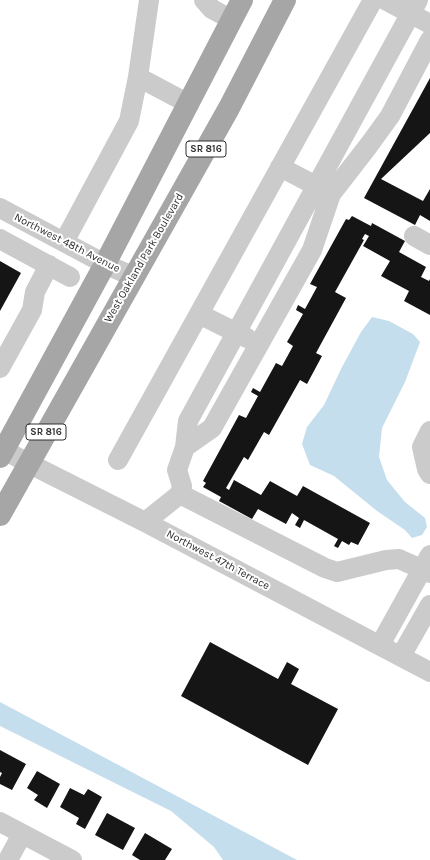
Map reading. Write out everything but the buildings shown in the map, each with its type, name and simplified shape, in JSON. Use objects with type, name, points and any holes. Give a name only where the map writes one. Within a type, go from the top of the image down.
[{"type":"main road","name":"SR 816","points":[[1,451],[105,264],[242,0]]},
{"type":"main road","name":"West Oakland Park Boulevard","points":[[0,515],[229,108],[285,0]]},
{"type":"street","points":[[64,242],[129,122],[138,77],[149,0]]},
{"type":"street","points":[[204,0],[212,9],[232,20]]},
{"type":"street","points":[[118,460],[373,0]]},
{"type":"street","points":[[385,0],[415,7],[430,24]]},
{"type":"street","points":[[145,522],[180,494],[182,486],[177,470],[185,447],[188,422],[236,333],[324,190],[415,7]]},
{"type":"street","points":[[185,447],[212,428],[312,250],[324,190],[369,146],[390,116],[430,40]]},
{"type":"street","points":[[138,77],[189,104]]},
{"type":"street","points":[[280,168],[324,190]]},
{"type":"street","name":"Northwest 48th Avenue","points":[[0,208],[105,264],[134,276]]},
{"type":"street","points":[[0,239],[70,277]]},
{"type":"street","points":[[0,368],[32,310],[35,292],[50,265]]},
{"type":"street","points":[[199,314],[259,344]]},
{"type":"street","points":[[430,432],[422,447],[427,469],[430,474]]},
{"type":"street","name":"Northwest 47th Terrace","points":[[1,451],[145,522],[430,672]]},
{"type":"street","points":[[180,494],[325,568],[337,572],[386,560],[399,559],[427,566],[380,645]]},
{"type":"street","points":[[402,656],[430,605]]},
{"type":"street","points":[[0,822],[72,860]]},
{"type":"street","points":[[8,860],[22,834]]},
{"type":"water","points":[[372,317],[389,321],[413,334],[420,342],[405,382],[382,428],[379,457],[387,480],[405,502],[425,518],[427,527],[422,535],[412,538],[405,530],[377,511],[334,476],[310,465],[302,444],[307,427],[324,405],[361,332]]},
{"type":"water","points":[[0,702],[297,860],[223,860],[214,847],[171,811],[0,726]]}]
